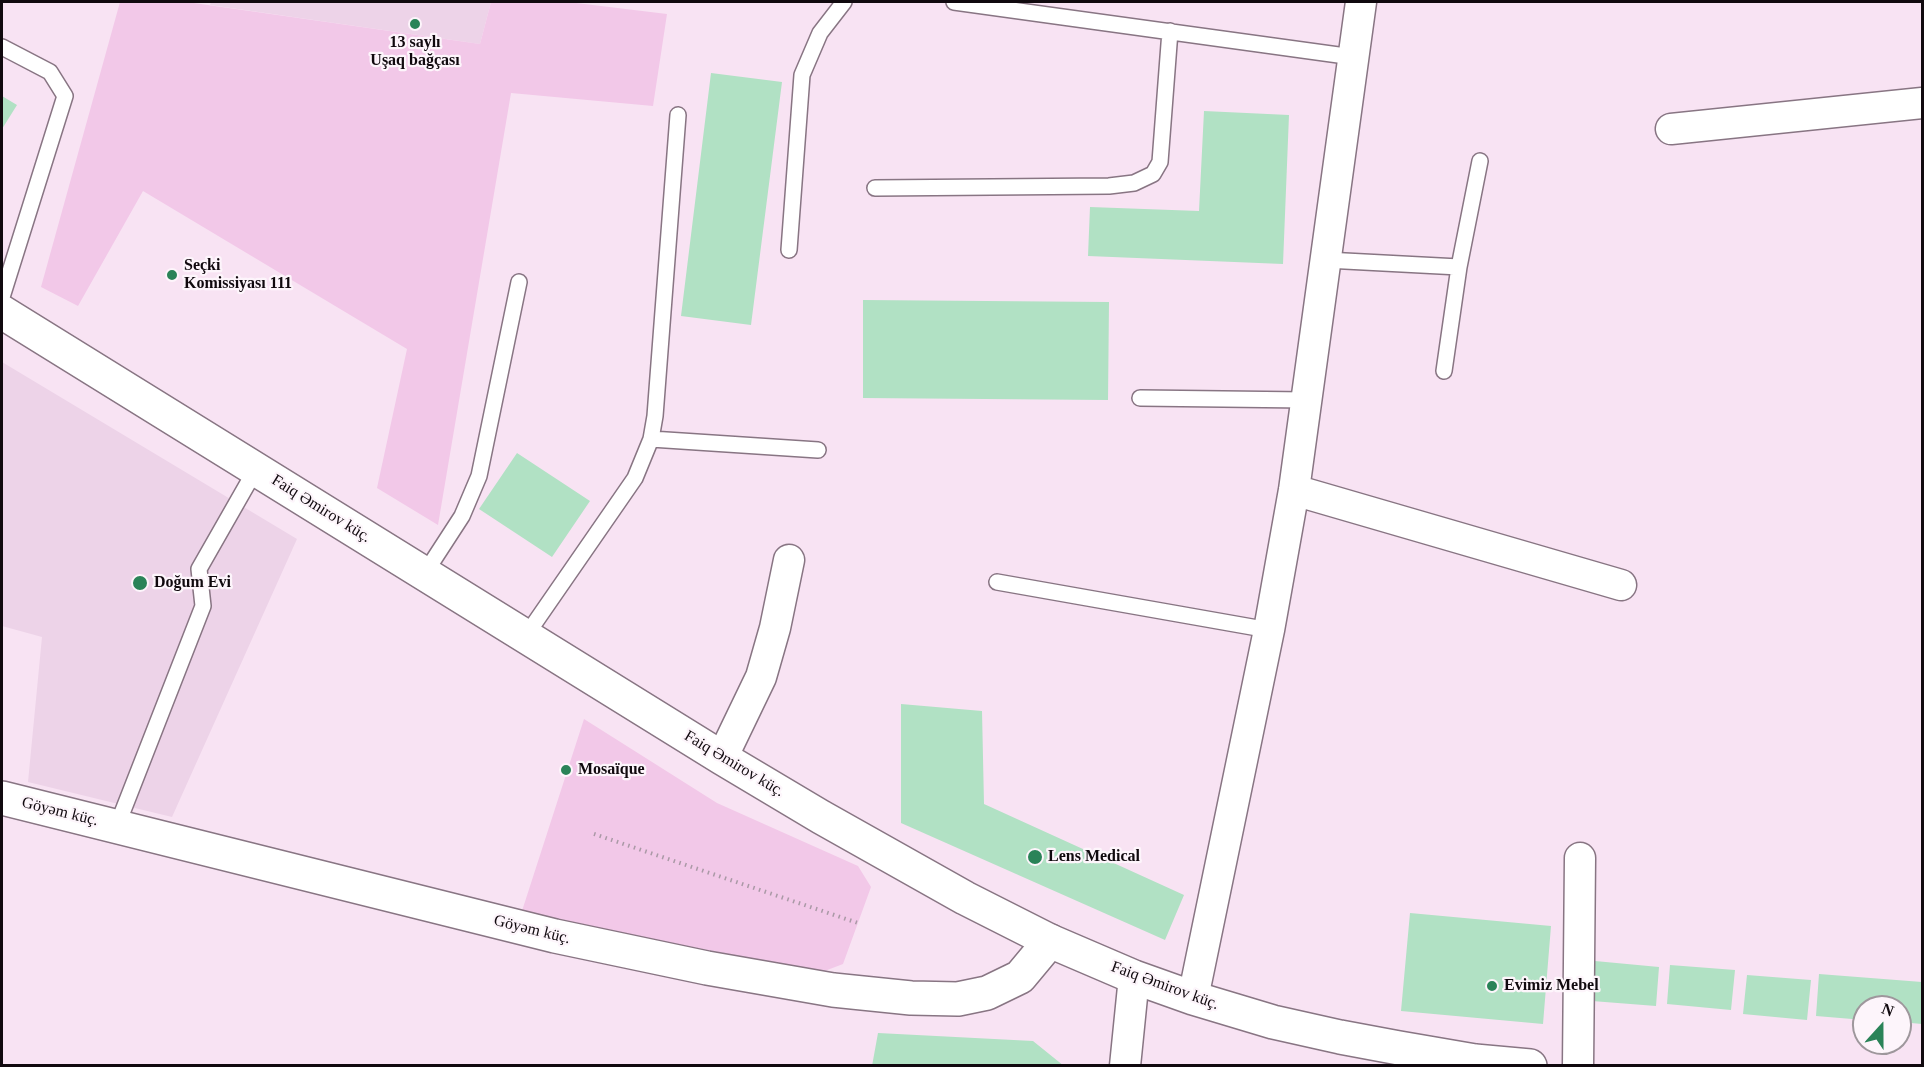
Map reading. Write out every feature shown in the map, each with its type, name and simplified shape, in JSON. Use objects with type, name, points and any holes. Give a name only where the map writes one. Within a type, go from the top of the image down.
[{"type":"main road","name":"Faiq Əmirov küç.","points":[[2,312],[722,758],[965,898],[1050,941],[1134,977],[1193,998],[1273,1022],[1476,1063],[1530,1065]]},
{"type":"main road","name":"Göyəm küç.","points":[[2,798],[555,936],[707,968],[833,990],[910,999],[958,999],[987,993],[1020,977],[1050,941]]},
{"type":"street","points":[[1193,998],[1269,630],[1294,490],[1361,2]]},
{"type":"street","points":[[1671,129],[1923,103]]},
{"type":"street","points":[[1294,490],[1621,585]]},
{"type":"street","points":[[722,758],[761,678],[775,628],[789,560]]},
{"type":"street","points":[[1578,1065],[1580,858]]},
{"type":"street","points":[[1125,1065],[1134,977]]},
{"type":"lane","points":[[789,250],[802,75],[820,33],[844,2]]},
{"type":"lane","points":[[954,2],[1353,57]]},
{"type":"lane","points":[[876,188],[1109,186],[1134,183],[1153,174],[1160,162],[1170,31]]},
{"type":"lane","points":[[2,47],[50,72],[65,96],[2,297]]},
{"type":"lane","points":[[525,637],[635,478],[651,439],[655,417],[678,115]]},
{"type":"lane","points":[[1444,371],[1459,267],[1480,161]]},
{"type":"lane","points":[[1326,260],[1459,267]]},
{"type":"lane","points":[[425,573],[462,516],[479,476],[519,282]]},
{"type":"lane","points":[[1140,398],[1306,400]]},
{"type":"lane","points":[[651,439],[818,450]]},
{"type":"lane","points":[[117,826],[203,606],[199,569],[256,469]]},
{"type":"lane","points":[[997,582],[1269,630]]},
{"type":"path","points":[[594,834],[858,923]]},
{"type":"shaded area","points":[[120,2],[187,2],[480,44],[491,2],[568,2],[667,14],[653,106],[511,93],[438,525],[377,488],[407,349],[143,191],[78,306],[41,287]]},
{"type":"shaded area","name":"13 saylı Uşaq bağçası","points":[[211,2],[491,2],[480,44],[210,5]]},
{"type":"shaded area","name":"Doğum Evi","points":[[2,362],[297,539],[172,817],[28,782],[42,637],[2,626]]},
{"type":"shaded area","points":[[584,719],[717,803],[858,866],[871,887],[843,964],[822,972],[521,914]]},
{"type":"building","points":[[711,73],[782,82],[751,325],[681,316]]},
{"type":"building","points":[[2,96],[17,105],[2,129]]},
{"type":"building","points":[[1204,111],[1289,115],[1283,264],[1088,256],[1090,207],[1199,211]]},
{"type":"building","points":[[863,300],[1109,302],[1108,400],[863,398]]},
{"type":"building","points":[[517,453],[590,501],[552,557],[479,509]]},
{"type":"building","points":[[901,704],[982,711],[984,804],[1184,895],[1165,940],[901,823]]},
{"type":"building","points":[[1410,913],[1551,926],[1543,1024],[1401,1011]]},
{"type":"building","points":[[1595,961],[1659,967],[1656,1006],[1592,1001]]},
{"type":"building","points":[[1670,965],[1735,970],[1731,1010],[1667,1004]]},
{"type":"building","points":[[1819,974],[1922,982],[1922,1024],[1912,1023],[1912,995],[1852,995],[1852,1019],[1816,1016]]},
{"type":"building","points":[[1747,975],[1811,980],[1807,1020],[1743,1014]]},
{"type":"building","points":[[878,1033],[1033,1041],[1064,1066],[872,1066]]},
{"type":"place","name":"13 saylı Uşaq bağçası","points":[[415,24]]},
{"type":"place","name":"Seçki Komissiyası 111","points":[[172,275]]},
{"type":"place","name":"Doğum Evi","points":[[140,583]]},
{"type":"place","name":"Mosaïque","points":[[566,770]]},
{"type":"place","name":"Lens Medical","points":[[1035,857]]},
{"type":"place","name":"Evimiz Mebel","points":[[1492,986]]}]
